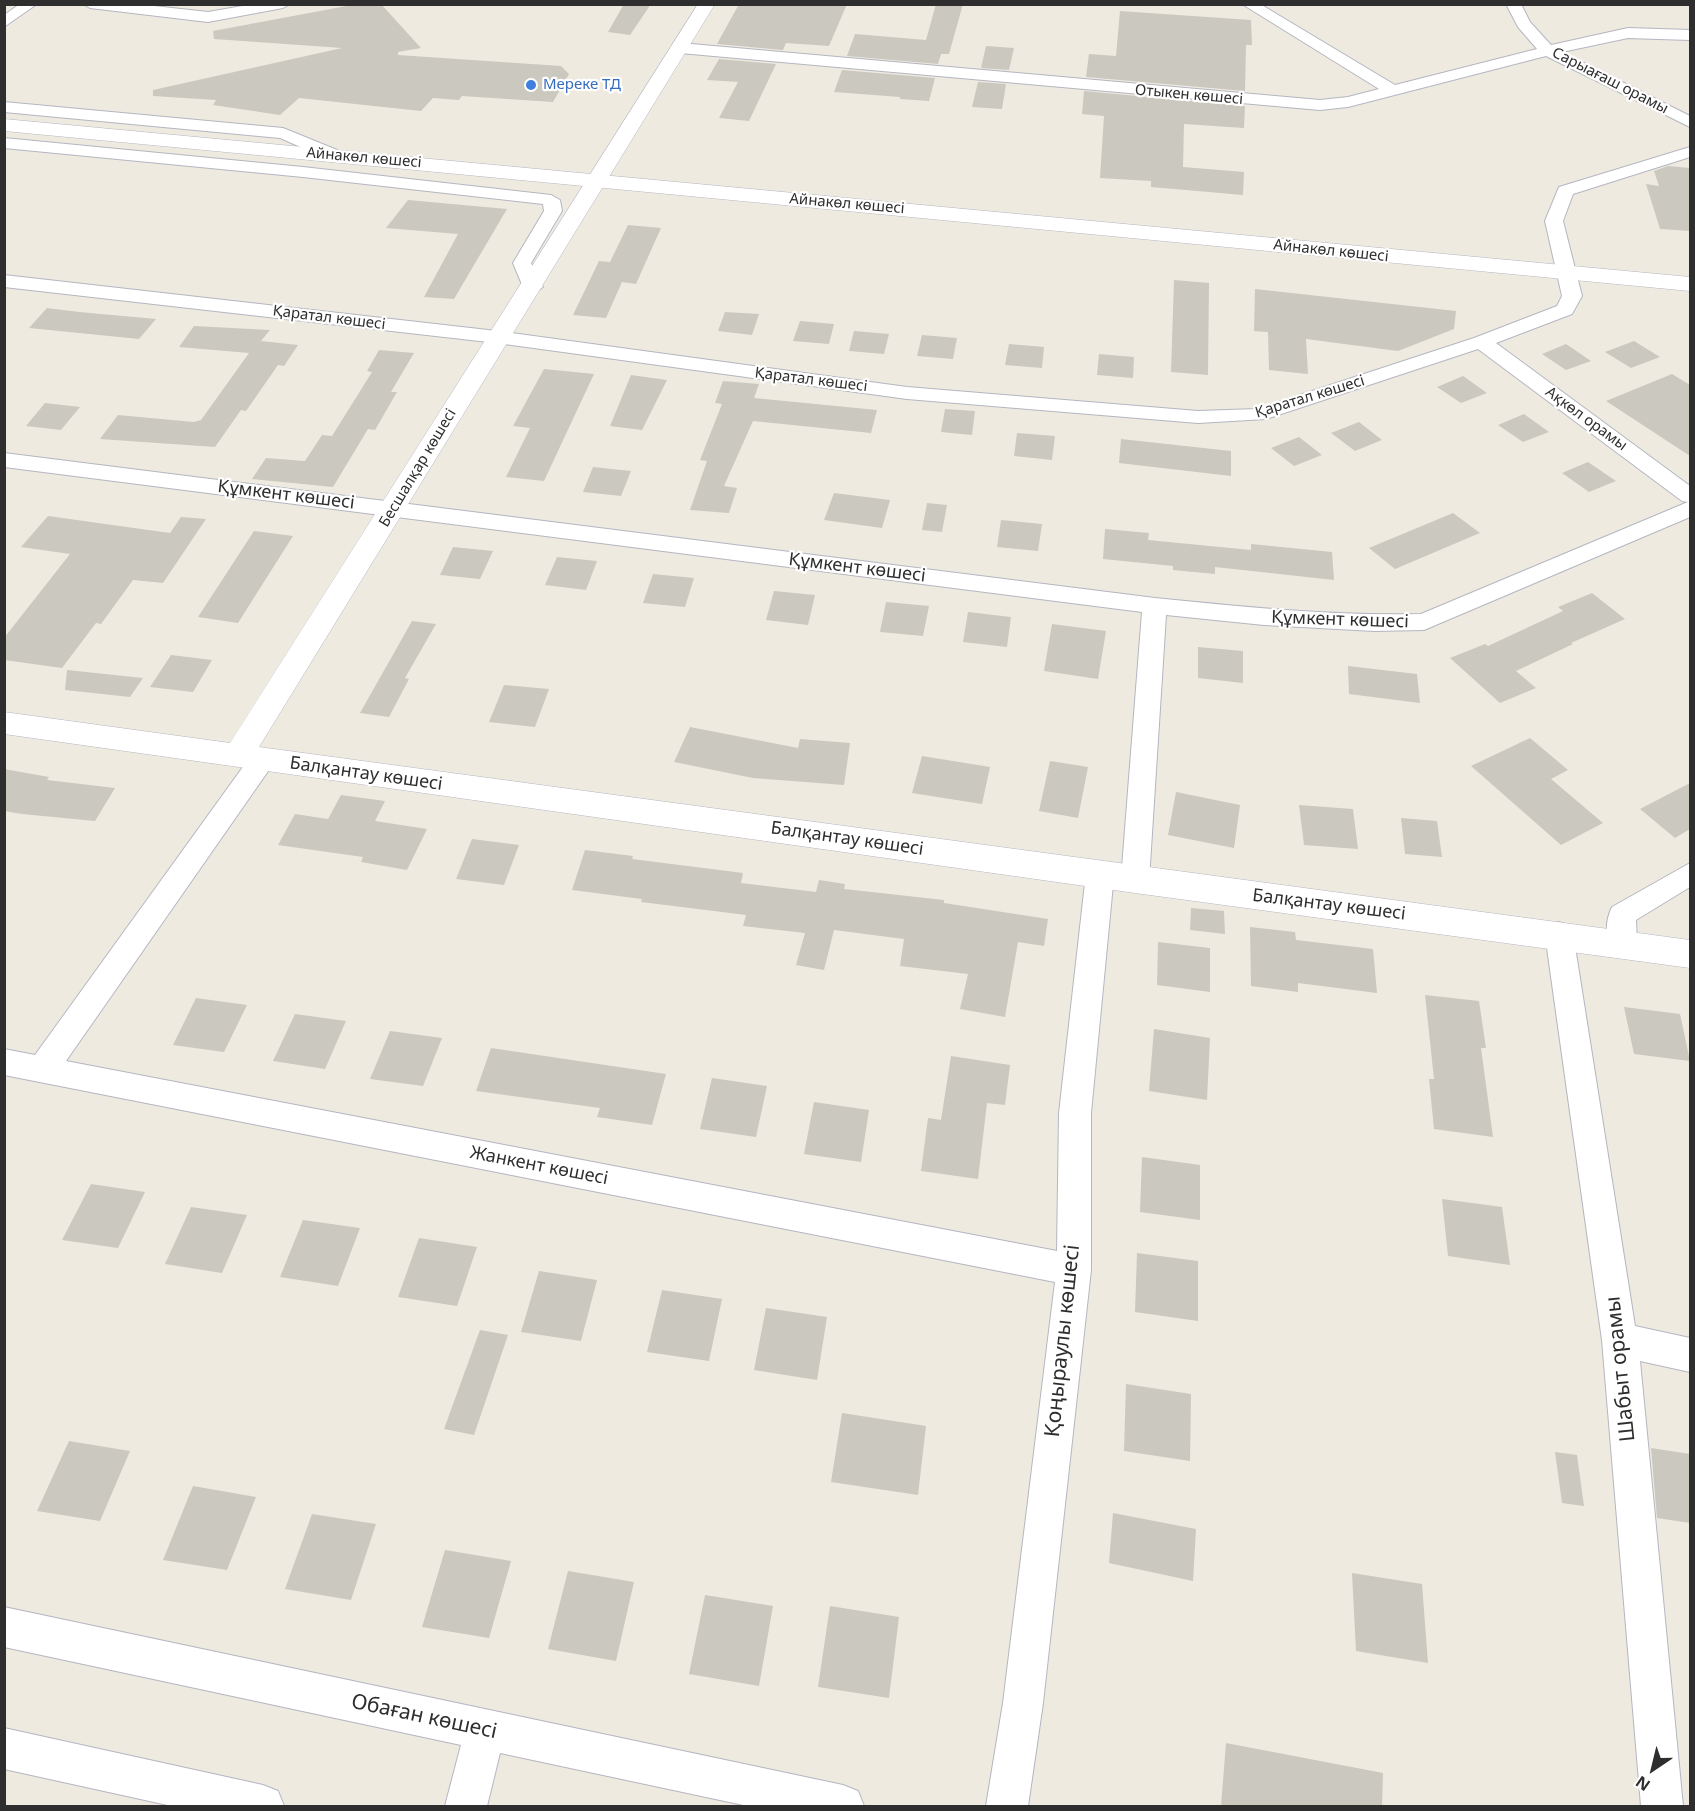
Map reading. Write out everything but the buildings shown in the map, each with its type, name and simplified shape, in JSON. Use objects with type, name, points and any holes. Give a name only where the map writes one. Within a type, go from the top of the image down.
[{"type":"street","points":[[4,23],[30,4]]},
{"type":"street","points":[[90,4],[208,17],[283,4]]},
{"type":"street","name":"Бесшалқар көшесі","points":[[250,758],[496,337],[533,287],[707,4]]},
{"type":"street","points":[[1249,4],[1393,91]]},
{"type":"street","name":"Сарыағаш орамы","points":[[1513,4],[1524,24],[1548,51],[1690,122]]},
{"type":"street","name":"Отыкен көшесі","points":[[680,48],[1284,103],[1338,104],[1628,33],[1690,34]]},
{"type":"street","points":[[4,107],[283,133],[336,156]]},
{"type":"street","name":"Айнакөл көшесі","points":[[4,125],[1690,284]]},
{"type":"street","points":[[4,143],[303,172],[551,200],[553,211],[522,263],[533,287]]},
{"type":"street","name":"Қаратал көшесі","points":[[4,281],[496,337],[907,393],[1198,417],[1259,416],[1481,342],[1565,310],[1572,296],[1554,221],[1565,191],[1690,152]]},
{"type":"street","points":[[303,172],[389,161]]},
{"type":"street","name":"Ақкөл орамы","points":[[1481,342],[1690,496]]},
{"type":"street","name":"Құмкент көшесі","points":[[4,460],[1155,606],[1264,617],[1424,622],[1690,509]]},
{"type":"street","points":[[1135,880],[1155,606]]},
{"type":"street","name":"Балқантау көшесі","points":[[4,723],[1135,880],[1559,934],[1690,954]]},
{"type":"street","points":[[43,1069],[250,758]]},
{"type":"street","name":"Қоңыраулы көшесі","points":[[1007,1806],[1023,1703],[1074,1270],[1075,1113],[1100,874]]},
{"type":"street","points":[[1622,944],[1622,915],[1690,874]]},
{"type":"street","name":"Шабыт орамы","points":[[1559,934],[1620,1340],[1662,1806]]},
{"type":"street","name":"Жанкент көшесі","points":[[4,1062],[1074,1270]]},
{"type":"street","points":[[1620,1340],[1690,1355]]},
{"type":"street","name":"Обаған көшесі","points":[[4,1627],[843,1806]]},
{"type":"street","points":[[466,1806],[485,1730]]},
{"type":"street","points":[[4,1748],[262,1806]]},
{"type":"place","name":"Мереке ТД","points":[[531,85]]}]
